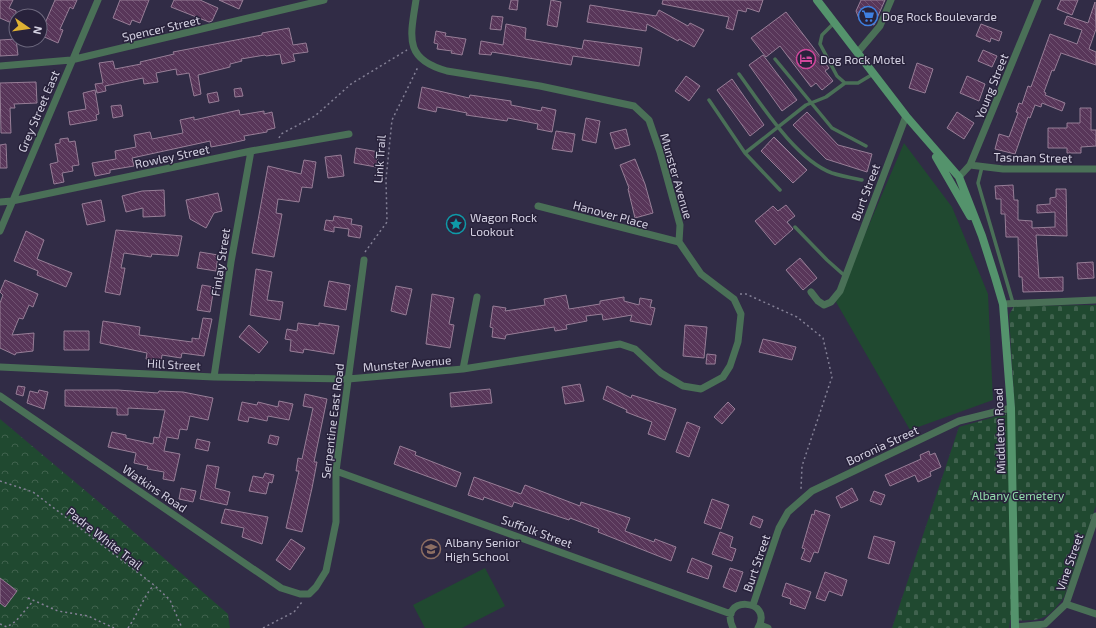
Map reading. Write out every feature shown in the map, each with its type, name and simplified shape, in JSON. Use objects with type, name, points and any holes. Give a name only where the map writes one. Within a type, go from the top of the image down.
[{"type":"main road","name":"Middleton Road","points":[[817,0],[928,144],[958,177],[982,236],[1003,304],[1011,408],[1015,627]]},
{"type":"main road","name":"Middleton Road","points":[[928,144],[982,236]]},
{"type":"street","name":"Grey Street East","points":[[0,231],[71,60],[98,0]]},
{"type":"street","name":"Spencer Street","points":[[0,66],[71,60],[324,0]]},
{"type":"street","points":[[416,0],[411,30],[413,46],[422,61]]},
{"type":"street","points":[[858,52],[880,26],[891,0]]},
{"type":"street","name":"Young Street","points":[[958,177],[970,165],[1038,0]]},
{"type":"street","name":"Munster Avenue","points":[[348,379],[463,369],[620,344],[635,349],[662,373],[683,386],[701,389],[723,377],[730,366],[738,342],[741,314],[734,299],[700,274],[679,242],[680,226],[660,152],[649,120],[634,106],[540,86],[432,66],[422,61]]},
{"type":"street","name":"Burt Street","points":[[811,292],[818,301],[824,305],[832,302],[840,291],[906,116]]},
{"type":"street","name":"Rowley Street","points":[[0,202],[12,201],[251,151],[349,134]]},
{"type":"street","name":"Finlay Street","points":[[214,377],[231,262],[251,151]]},
{"type":"street","name":"Tasman Street","points":[[970,165],[982,168],[1096,169]]},
{"type":"street","name":"Hanover Place","points":[[538,206],[679,242]]},
{"type":"street","name":"Serpentine East Road","points":[[309,594],[316,587],[326,571],[336,522],[336,471],[364,260]]},
{"type":"street","points":[[463,369],[477,297]]},
{"type":"street","points":[[1003,304],[1096,300]]},
{"type":"street","name":"Hill Street","points":[[0,367],[214,377],[348,379]]},
{"type":"street","name":"Watkins Road","points":[[0,396],[281,588],[300,594],[309,594]]},
{"type":"street","name":"Boronia Street","points":[[779,528],[788,512],[812,491],[959,421],[1011,408]]},
{"type":"street","name":"Suffolk Street","points":[[336,471],[731,614]]},
{"type":"street","name":"Vine Street","points":[[1015,627],[1045,624],[1066,604],[1096,516]]},
{"type":"street","name":"Burt Street","points":[[753,606],[779,528]]},
{"type":"street","points":[[733,628],[730,619],[731,614],[738,606],[748,604],[753,606],[761,616],[759,626],[768,628]]},
{"type":"street","points":[[1066,604],[1096,614]]},
{"type":"lane","points":[[834,22],[822,35],[820,44],[837,76],[845,83]]},
{"type":"lane","points":[[775,59],[832,128],[866,146]]},
{"type":"lane","points":[[739,74],[778,127],[810,160],[831,173],[862,180]]},
{"type":"lane","points":[[745,153],[806,105],[826,97],[845,83],[858,83],[873,74]]},
{"type":"lane","points":[[709,100],[745,153],[780,190]]},
{"type":"lane","points":[[982,168],[978,183],[1013,303]]},
{"type":"lane","points":[[795,227],[845,276]]},
{"type":"path","points":[[275,147],[281,134],[315,116],[351,84],[413,46]]},
{"type":"path","name":"Link Trail","points":[[364,260],[365,252],[387,222],[386,179],[392,120],[422,61]]},
{"type":"path","points":[[726,293],[746,294],[797,317],[823,338],[832,377],[802,466],[801,501]]},
{"type":"path","name":"Padre White Trail","points":[[0,481],[33,492],[154,585],[170,600],[182,628]]},
{"type":"path","points":[[128,628],[143,604],[146,594],[154,585]]},
{"type":"path","points":[[263,628],[294,612],[309,594]]},
{"type":"path","points":[[28,598],[58,611],[88,616],[114,628]]},
{"type":"path","points":[[0,624],[7,627],[16,621],[34,600]]},
{"type":"green space","points":[[904,143],[952,207],[988,294],[993,400],[910,430],[836,302]]},
{"type":"green space","name":"Albany Cemetery","points":[[1096,305],[1096,506],[1064,597],[1047,616],[1036,620],[1010,620],[1009,628],[892,628],[959,427],[1015,411],[1009,315],[1014,306]]},
{"type":"green space","points":[[0,419],[112,513],[228,614],[230,628],[0,628]]},
{"type":"green space","points":[[485,568],[505,606],[462,628],[425,628],[413,605]]},
{"type":"building","points":[[0,0],[13,0],[8,8],[8,22],[0,18]]},
{"type":"building","points":[[55,0],[77,0],[73,9],[70,7],[60,29],[63,30],[58,43],[48,39],[48,16]]},
{"type":"building","points":[[120,0],[149,0],[140,23],[132,20],[130,25],[113,18]]},
{"type":"building","points":[[174,0],[200,0],[218,8],[212,21],[209,22],[171,7]]},
{"type":"building","points":[[219,0],[243,0],[239,9]]},
{"type":"building","points":[[511,0],[518,0],[517,10],[509,9]]},
{"type":"building","points":[[551,0],[561,2],[557,27],[547,25]]},
{"type":"building","points":[[663,0],[763,0],[759,12],[747,8],[746,12],[738,10],[733,30],[726,28],[729,17],[662,4]]},
{"type":"building","name":"Dog Rock Boulevarde","points":[[861,0],[885,0],[874,25],[860,21],[856,11]]},
{"type":"building","points":[[1061,0],[1078,0],[1072,15],[1057,9]]},
{"type":"building","points":[[1095,2],[1096,29],[1089,49],[1096,52],[1096,65],[1061,53],[1054,71],[1052,70],[1044,92],[1046,93],[1045,95],[1065,103],[1062,111],[1042,103],[1041,107],[1035,105],[1030,118],[1028,117],[1015,154],[995,149],[999,134],[1009,137],[1018,113],[1016,112],[1019,103],[1022,104],[1028,86],[1031,87],[1050,34],[1077,44],[1082,30],[1064,24],[1067,16],[1088,23]]},
{"type":"building","points":[[590,5],[656,16],[659,10],[688,26],[690,23],[704,30],[694,47],[679,39],[678,41],[647,24],[646,31],[587,22]]},
{"type":"building","name":"Dog Rock Motel","points":[[786,12],[829,68],[825,71],[833,81],[822,90],[816,83],[811,87],[780,46],[766,57],[751,38]]},
{"type":"building","points":[[492,16],[503,17],[501,30],[490,29]]},
{"type":"building","points":[[506,24],[526,28],[525,39],[553,44],[582,49],[584,40],[642,48],[639,66],[573,56],[571,65],[492,52],[491,55],[479,54],[481,41],[503,45]]},
{"type":"building","points":[[981,24],[1002,32],[999,41],[991,38],[990,42],[976,36]]},
{"type":"building","points":[[289,28],[293,45],[306,43],[308,52],[293,54],[295,61],[282,64],[280,54],[241,59],[242,61],[230,64],[230,67],[198,75],[201,94],[194,96],[189,73],[177,75],[176,69],[156,73],[158,82],[144,84],[143,78],[105,86],[106,91],[97,93],[95,84],[103,83],[99,63],[113,61],[115,69],[141,64],[140,62],[174,54],[173,52],[262,35],[262,33]]},
{"type":"building","points":[[436,31],[446,33],[445,36],[466,39],[462,55],[451,53],[452,51],[437,49],[438,44],[434,43]]},
{"type":"building","points":[[0,40],[8,40],[8,48],[17,48],[18,55],[0,56]]},
{"type":"building","points":[[983,50],[997,56],[992,67],[978,61]]},
{"type":"building","points":[[763,55],[797,100],[782,111],[749,65]]},
{"type":"building","points":[[917,63],[933,69],[925,93],[909,88]]},
{"type":"building","points":[[686,76],[700,86],[689,101],[675,91]]},
{"type":"building","points":[[967,76],[985,84],[979,101],[960,93]]},
{"type":"building","points":[[732,79],[764,125],[750,136],[717,90]]},
{"type":"building","points":[[36,82],[37,103],[14,104],[15,108],[10,108],[11,133],[1,133],[0,83]]},
{"type":"building","points":[[422,87],[469,98],[470,95],[511,101],[511,105],[541,111],[542,107],[556,110],[552,132],[537,129],[538,124],[508,118],[507,121],[466,115],[467,113],[437,107],[436,112],[418,108]]},
{"type":"building","points":[[241,88],[243,96],[235,97],[234,89]]},
{"type":"building","points":[[95,90],[99,114],[96,115],[97,120],[70,125],[68,112],[86,109],[83,93]]},
{"type":"building","points":[[217,92],[219,101],[209,103],[207,94]]},
{"type":"building","points":[[121,105],[123,116],[113,118],[111,106]]},
{"type":"building","points":[[1080,108],[1091,108],[1091,130],[1096,130],[1096,146],[1081,147],[1081,153],[1067,153],[1067,148],[1048,148],[1048,128],[1067,128],[1067,123],[1080,123]]},
{"type":"building","points":[[239,110],[240,115],[264,111],[264,114],[272,112],[275,128],[267,130],[267,132],[244,136],[245,140],[227,144],[211,147],[210,141],[132,158],[134,166],[110,170],[110,173],[95,176],[92,163],[116,159],[115,151],[136,147],[134,135],[150,132],[152,139],[183,133],[180,120],[194,117],[194,120]]},
{"type":"building","points":[[807,112],[838,145],[872,154],[867,172],[826,159],[793,125]]},
{"type":"building","points":[[957,112],[974,123],[964,139],[947,128]]},
{"type":"building","points":[[586,118],[600,121],[596,143],[582,140]]},
{"type":"building","points":[[626,129],[630,145],[615,149],[610,133]]},
{"type":"building","points":[[556,131],[575,134],[572,152],[552,149]]},
{"type":"building","points":[[774,137],[807,170],[793,183],[761,151]]},
{"type":"building","points":[[68,138],[69,142],[75,141],[79,165],[72,166],[73,171],[62,173],[64,182],[54,184],[50,164],[58,162],[55,144],[60,143],[60,139]]},
{"type":"building","points":[[6,144],[7,168],[0,168],[0,145]]},
{"type":"building","points":[[356,148],[379,152],[376,167],[354,163]]},
{"type":"building","points":[[341,155],[344,176],[328,178],[325,157]]},
{"type":"building","points":[[635,159],[645,184],[653,213],[635,218],[629,188],[620,165]]},
{"type":"building","points":[[304,160],[316,162],[312,188],[302,187],[299,202],[278,199],[276,213],[282,214],[274,257],[252,253],[268,166],[301,174]]},
{"type":"building","points":[[1013,185],[1014,200],[1018,200],[1018,220],[1032,221],[1032,228],[1055,227],[1055,212],[1037,213],[1037,205],[1050,204],[1050,198],[1056,197],[1056,189],[1066,189],[1067,236],[1036,235],[1039,278],[1063,277],[1063,291],[1023,292],[1022,277],[1019,277],[1018,237],[1006,237],[1005,214],[1001,214],[1001,199],[996,199],[995,186]]},
{"type":"building","points":[[164,190],[165,216],[143,217],[143,208],[126,212],[122,196],[142,191]]},
{"type":"building","points":[[218,193],[222,211],[214,213],[206,228],[190,219],[186,200]]},
{"type":"building","points":[[101,200],[105,221],[87,225],[82,204]]},
{"type":"building","points":[[786,205],[795,216],[787,222],[793,229],[775,245],[755,221],[773,206],[778,211]]},
{"type":"building","points":[[334,216],[352,219],[351,224],[362,226],[360,238],[348,236],[349,229],[334,227],[334,232],[324,230],[326,220],[333,221]]},
{"type":"building","points":[[116,230],[182,236],[178,256],[152,254],[151,257],[124,253],[121,268],[125,268],[120,295],[105,292]]},
{"type":"building","points":[[26,231],[44,240],[37,259],[72,273],[66,287],[37,275],[38,271],[14,261]]},
{"type":"building","points":[[200,252],[218,255],[216,271],[197,268]]},
{"type":"building","points":[[800,258],[817,278],[803,290],[786,270]]},
{"type":"building","points":[[1093,262],[1094,278],[1078,279],[1077,263]]},
{"type":"building","points":[[256,269],[272,272],[267,300],[283,302],[280,320],[250,315]]},
{"type":"building","points":[[5,280],[38,294],[33,307],[29,305],[23,319],[19,318],[12,335],[34,333],[33,351],[16,353],[15,355],[0,348],[0,303],[3,295],[0,292]]},
{"type":"building","points":[[329,281],[350,285],[346,310],[324,306]]},
{"type":"building","points":[[202,285],[214,287],[210,312],[197,310]]},
{"type":"building","points":[[396,286],[412,289],[406,315],[391,311]]},
{"type":"building","points":[[432,294],[454,298],[449,324],[454,325],[450,348],[426,344]]},
{"type":"building","points":[[566,295],[569,309],[600,304],[600,301],[624,297],[624,301],[639,305],[640,298],[652,300],[650,307],[655,308],[651,325],[630,321],[632,315],[603,320],[602,314],[586,316],[587,321],[566,325],[567,329],[555,331],[554,327],[506,335],[505,339],[492,337],[493,328],[490,327],[493,306],[506,308],[505,311],[545,305],[544,299]]},
{"type":"building","points":[[203,318],[212,319],[204,356],[182,353],[181,358],[162,355],[161,361],[146,359],[147,353],[100,343],[103,321],[140,327],[139,335],[192,342],[192,338],[199,339]]},
{"type":"building","points":[[298,323],[319,326],[319,323],[339,326],[334,354],[304,349],[303,353],[290,351],[291,340],[285,339],[287,329],[297,331]]},
{"type":"building","points":[[249,325],[268,342],[259,353],[239,337]]},
{"type":"building","points":[[685,325],[707,327],[704,358],[683,356]]},
{"type":"building","points":[[64,331],[89,331],[89,350],[64,350]]},
{"type":"building","points":[[763,339],[796,347],[792,360],[759,352]]},
{"type":"building","points":[[707,354],[716,355],[715,364],[706,364]]},
{"type":"building","points":[[580,384],[584,401],[565,404],[562,387]]},
{"type":"building","points":[[18,386],[25,387],[23,396],[16,394]]},
{"type":"building","points":[[607,386],[631,398],[632,395],[676,409],[665,440],[648,434],[652,422],[626,412],[627,410],[603,399]]},
{"type":"building","points":[[490,389],[492,403],[451,407],[450,393]]},
{"type":"building","points":[[39,390],[48,392],[44,409],[27,403],[30,391],[38,393]]},
{"type":"building","points":[[65,390],[118,390],[158,393],[159,391],[183,392],[213,398],[208,420],[190,416],[187,430],[180,429],[178,439],[167,437],[164,451],[180,454],[174,481],[163,479],[164,472],[147,469],[148,466],[134,463],[136,453],[108,447],[112,432],[126,435],[126,438],[153,444],[154,437],[159,438],[165,410],[128,408],[128,415],[117,415],[117,408],[65,406]]},
{"type":"building","points":[[305,394],[327,399],[314,462],[317,462],[302,532],[286,528],[299,471],[296,471],[298,458],[302,459],[313,408],[303,406]]},
{"type":"building","points":[[279,401],[293,404],[289,420],[268,416],[267,421],[249,417],[248,422],[238,420],[242,402],[257,405],[258,402],[278,407]]},
{"type":"building","points":[[728,402],[735,409],[722,424],[714,417]]},
{"type":"building","points":[[687,422],[700,427],[689,457],[676,452]]},
{"type":"building","points":[[270,435],[279,437],[277,445],[268,443]]},
{"type":"building","points":[[197,439],[210,442],[208,451],[195,448]]},
{"type":"building","points":[[400,446],[416,452],[415,455],[461,473],[456,487],[394,464]]},
{"type":"building","points":[[929,451],[930,455],[935,453],[941,467],[930,472],[931,476],[918,482],[915,475],[890,486],[885,475],[921,459],[920,455]]},
{"type":"building","points":[[207,465],[219,467],[215,488],[230,492],[227,505],[200,499]]},
{"type":"building","points":[[265,473],[274,475],[272,483],[269,482],[266,494],[249,491],[253,476],[263,478]]},
{"type":"building","points":[[474,477],[521,494],[525,485],[580,506],[581,502],[630,518],[625,531],[654,542],[655,539],[676,547],[671,561],[598,532],[599,529],[570,518],[569,520],[514,502],[512,507],[484,497],[483,500],[468,495]]},
{"type":"building","points":[[181,488],[196,491],[193,502],[179,499]]},
{"type":"building","points":[[852,488],[858,500],[841,508],[836,497]]},
{"type":"building","points":[[874,491],[885,495],[881,505],[870,501]]},
{"type":"building","points":[[712,499],[729,505],[721,529],[704,523]]},
{"type":"building","points":[[225,509],[268,517],[262,544],[242,537],[244,528],[221,523]]},
{"type":"building","points":[[815,510],[830,515],[818,553],[814,552],[810,562],[801,559],[805,549],[802,548],[812,514],[814,515]]},
{"type":"building","points":[[753,516],[763,520],[760,528],[750,524]]},
{"type":"building","points":[[720,532],[733,537],[730,547],[736,549],[732,561],[712,554]]},
{"type":"building","points":[[874,536],[895,542],[889,564],[868,558]]},
{"type":"building","points":[[291,539],[305,548],[290,570],[276,560]]},
{"type":"building","points":[[692,558],[712,566],[708,579],[687,572]]},
{"type":"building","points":[[730,568],[743,572],[736,592],[723,587]]},
{"type":"building","points":[[825,572],[847,580],[842,596],[829,591],[825,601],[816,598]]},
{"type":"building","points":[[0,578],[17,591],[5,607],[0,603]]},
{"type":"building","points":[[786,583],[811,592],[805,609],[790,604],[791,599],[782,596]]},
{"type":"place","name":"Dog Rock Boulevarde","points":[[868,16]]},
{"type":"place","name":"Dog Rock Motel","points":[[806,59]]},
{"type":"place","name":"Wagon Rock Lookout","points":[[456,224]]},
{"type":"place","name":"Albany Senior High School","points":[[431,549]]}]
